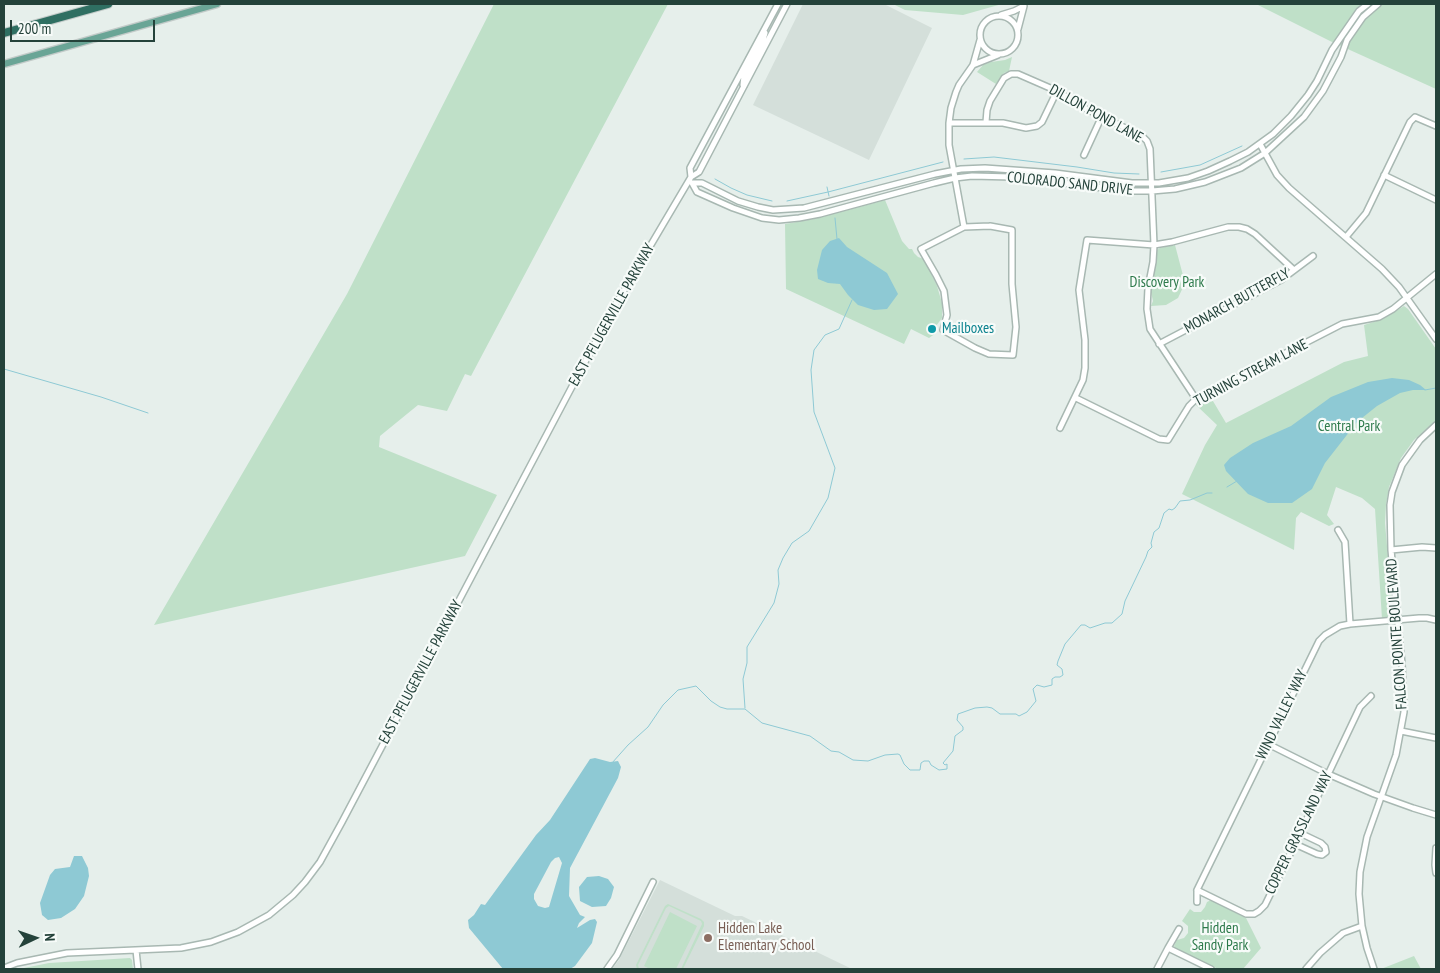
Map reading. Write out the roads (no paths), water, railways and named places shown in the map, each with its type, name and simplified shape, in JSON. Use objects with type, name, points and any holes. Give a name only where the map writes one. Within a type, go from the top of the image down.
[{"type":"highway","points":[[4,33],[108,4]]},
{"type":"main road","points":[[4,64],[217,4]]},
{"type":"street","name":"EAST PFLUGERVILLE PARKWAY","points":[[690,180],[690,168],[778,4]]},
{"type":"street","name":"EAST PFLUGERVILLE PARKWAY","points":[[4,968],[17,962],[67,953],[193,946],[217,940],[238,932],[269,915],[292,896],[305,882],[320,862],[613,309],[690,180],[699,172],[787,4]]},
{"type":"street","name":"COLORADO SAND DRIVE","points":[[690,180],[702,183],[738,201],[773,210],[804,208],[886,186],[954,171],[985,168],[1000,168],[1118,182],[1151,183],[1181,180],[1230,161],[1260,144],[1273,134],[1308,95],[1332,50],[1359,11],[1368,4]]},
{"type":"street","name":"COLORADO SAND DRIVE","points":[[690,180],[697,192],[762,218],[779,220],[820,214],[955,178],[980,176],[1012,177],[1128,191],[1175,189],[1205,182],[1241,168],[1265,154],[1305,116],[1323,91],[1347,40],[1375,4]]},
{"type":"street","points":[[964,227],[950,144],[948,123],[951,108],[959,85],[973,65],[980,40],[980,28],[985,21],[994,16],[1014,12],[1025,5]]},
{"type":"street","points":[[973,65],[1010,52],[1017,42],[1017,30],[1025,5]]},
{"type":"street","points":[[1000,16],[1011,20],[1017,30]]},
{"type":"street","points":[[745,87],[743,85],[744,76],[762,43],[767,25]]},
{"type":"street","points":[[980,40],[986,50],[998,55]]},
{"type":"street","name":"DILLON POND LANE","points":[[986,122],[990,101],[1004,78],[1011,74],[1018,74],[1056,91],[1082,107],[1142,136],[1147,141],[1150,149],[1154,245],[1148,288],[1150,329],[1196,400]]},
{"type":"street","points":[[948,123],[1003,123],[1026,128],[1037,126],[1042,122],[1056,91]]},
{"type":"street","points":[[1084,155],[1102,116]]},
{"type":"street","points":[[1346,237],[1366,213],[1410,122],[1415,117],[1436,126]]},
{"type":"street","points":[[1260,144],[1277,175],[1289,188],[1382,269],[1407,297],[1436,339]]},
{"type":"street","points":[[1384,174],[1436,200]]},
{"type":"street","points":[[990,226],[1012,230],[1012,284],[1016,327],[1013,355],[989,354],[943,330],[947,315],[944,291],[921,249],[964,227],[990,226]]},
{"type":"street","points":[[1060,428],[1076,398],[1083,380],[1085,368],[1085,340],[1079,290],[1087,240],[1154,245],[1228,227],[1239,227],[1255,234],[1294,270]]},
{"type":"street","name":"MONARCH BUTTERFLY","points":[[1159,344],[1281,280],[1314,256]]},
{"type":"street","name":"TURNING STREAM LANE","points":[[1076,398],[1159,439],[1168,440],[1189,406],[1196,400],[1342,324],[1378,317],[1393,309],[1436,274]]},
{"type":"street","name":"FALCON POINTE BOULEVARD","points":[[1374,969],[1362,926],[1359,894],[1360,872],[1367,838],[1396,755],[1404,712],[1404,692],[1391,550],[1390,504],[1392,492],[1402,465],[1410,452],[1428,431],[1436,425]]},
{"type":"street","points":[[1338,530],[1345,542],[1350,624]]},
{"type":"street","points":[[1391,550],[1422,547],[1436,548]]},
{"type":"street","name":"WIND VALLEY WAY","points":[[1197,902],[1197,890],[1319,641],[1340,626],[1350,624],[1427,618],[1436,620]]},
{"type":"street","name":"COPPER GRASSLAND WAY","points":[[1197,890],[1246,914],[1254,914],[1259,911],[1264,905],[1295,844],[1360,707],[1371,696]]},
{"type":"street","points":[[1401,731],[1436,738]]},
{"type":"street","points":[[1268,744],[1328,774],[1381,796],[1436,815]]},
{"type":"street","points":[[1295,844],[1317,854],[1322,855],[1326,852],[1326,847],[1321,843],[1300,833]]},
{"type":"street","points":[[1436,848],[1436,874]]},
{"type":"street","points":[[607,969],[617,955],[653,882]]},
{"type":"street","points":[[1306,969],[1343,932],[1362,926]]},
{"type":"street","points":[[1157,969],[1180,929]]},
{"type":"street","points":[[1168,948],[1211,969]]},
{"type":"street","points":[[136,950],[138,966]]},
{"type":"water","points":[[839,238],[847,247],[887,273],[898,294],[887,309],[874,310],[858,305],[840,284],[828,283],[818,279],[817,270],[822,250],[830,241]]},
{"type":"water","points":[[1392,378],[1409,380],[1426,390],[1400,393],[1377,406],[1357,422],[1325,463],[1312,489],[1292,503],[1268,503],[1248,494],[1226,471],[1224,465],[1230,458],[1253,443],[1291,426],[1331,397],[1368,382]]},
{"type":"water","points":[[595,758],[610,762],[618,761],[621,767],[618,778],[570,868],[569,896],[580,915],[585,917],[577,928],[590,920],[595,919],[597,922],[592,943],[575,966],[570,969],[503,969],[469,928],[468,920],[474,915],[481,904],[485,905],[536,835],[550,820],[590,759]],"holes":[[[559,857],[562,863],[549,907],[538,906],[534,899],[534,894],[551,862]]]},
{"type":"water","points":[[74,856],[82,856],[88,868],[89,876],[84,896],[75,909],[61,918],[48,920],[42,915],[40,903],[50,875],[55,869],[70,867]]},
{"type":"water","points":[[599,876],[608,879],[614,887],[611,898],[606,906],[592,907],[580,901],[579,887],[587,877]]},
{"type":"waterway","points":[[1161,172],[1200,165],[1242,146]]},
{"type":"waterway","points":[[964,159],[994,157],[1114,173],[1139,174]]},
{"type":"waterway","points":[[787,201],[943,162]]},
{"type":"waterway","points":[[715,179],[747,195],[772,201]]},
{"type":"waterway","points":[[827,187],[829,196]]},
{"type":"waterway","points":[[835,218],[837,239]]},
{"type":"waterway","points":[[745,708],[743,679],[747,663],[747,647],[774,603],[779,584],[778,570],[783,558],[792,543],[809,531],[828,498],[835,468],[814,412],[811,370],[814,350],[825,335],[839,329],[852,300]]},
{"type":"waterway","points":[[4,369],[101,397],[148,413]]},
{"type":"waterway","points":[[1425,390],[1436,388]]},
{"type":"waterway","points":[[1227,487],[1237,481]]},
{"type":"waterway","points":[[612,763],[648,727],[663,705],[678,690],[696,686],[720,707],[745,709],[762,723],[810,736],[831,751],[839,752],[853,760],[868,761],[885,755],[898,754],[910,770],[920,770],[921,763],[924,761],[929,761],[931,765],[939,770],[947,769],[947,764],[943,763],[953,751],[955,736],[963,730],[963,727],[957,720],[958,714],[975,708],[987,707],[1000,714],[1016,714],[1019,716],[1027,712],[1036,701],[1033,689],[1037,685],[1044,687],[1052,685],[1052,679],[1063,675],[1062,669],[1057,665],[1058,661],[1065,644],[1081,625],[1090,628],[1105,623],[1112,623],[1122,614],[1125,601],[1148,551],[1152,547],[1151,543],[1154,532],[1159,528],[1164,513],[1169,509],[1175,508],[1180,501],[1212,493]]},
{"type":"place","name":"Mailboxes","points":[[932,329]]},
{"type":"place","name":"Hidden Lake Elementary School","points":[[708,938]]},
{"type":"park label","name":"Discovery Park","points":[[1167,283]]},
{"type":"park label","name":"Central Park","points":[[1349,427]]},
{"type":"park label","name":"Hidden Sandy Park","points":[[1220,938]]}]
